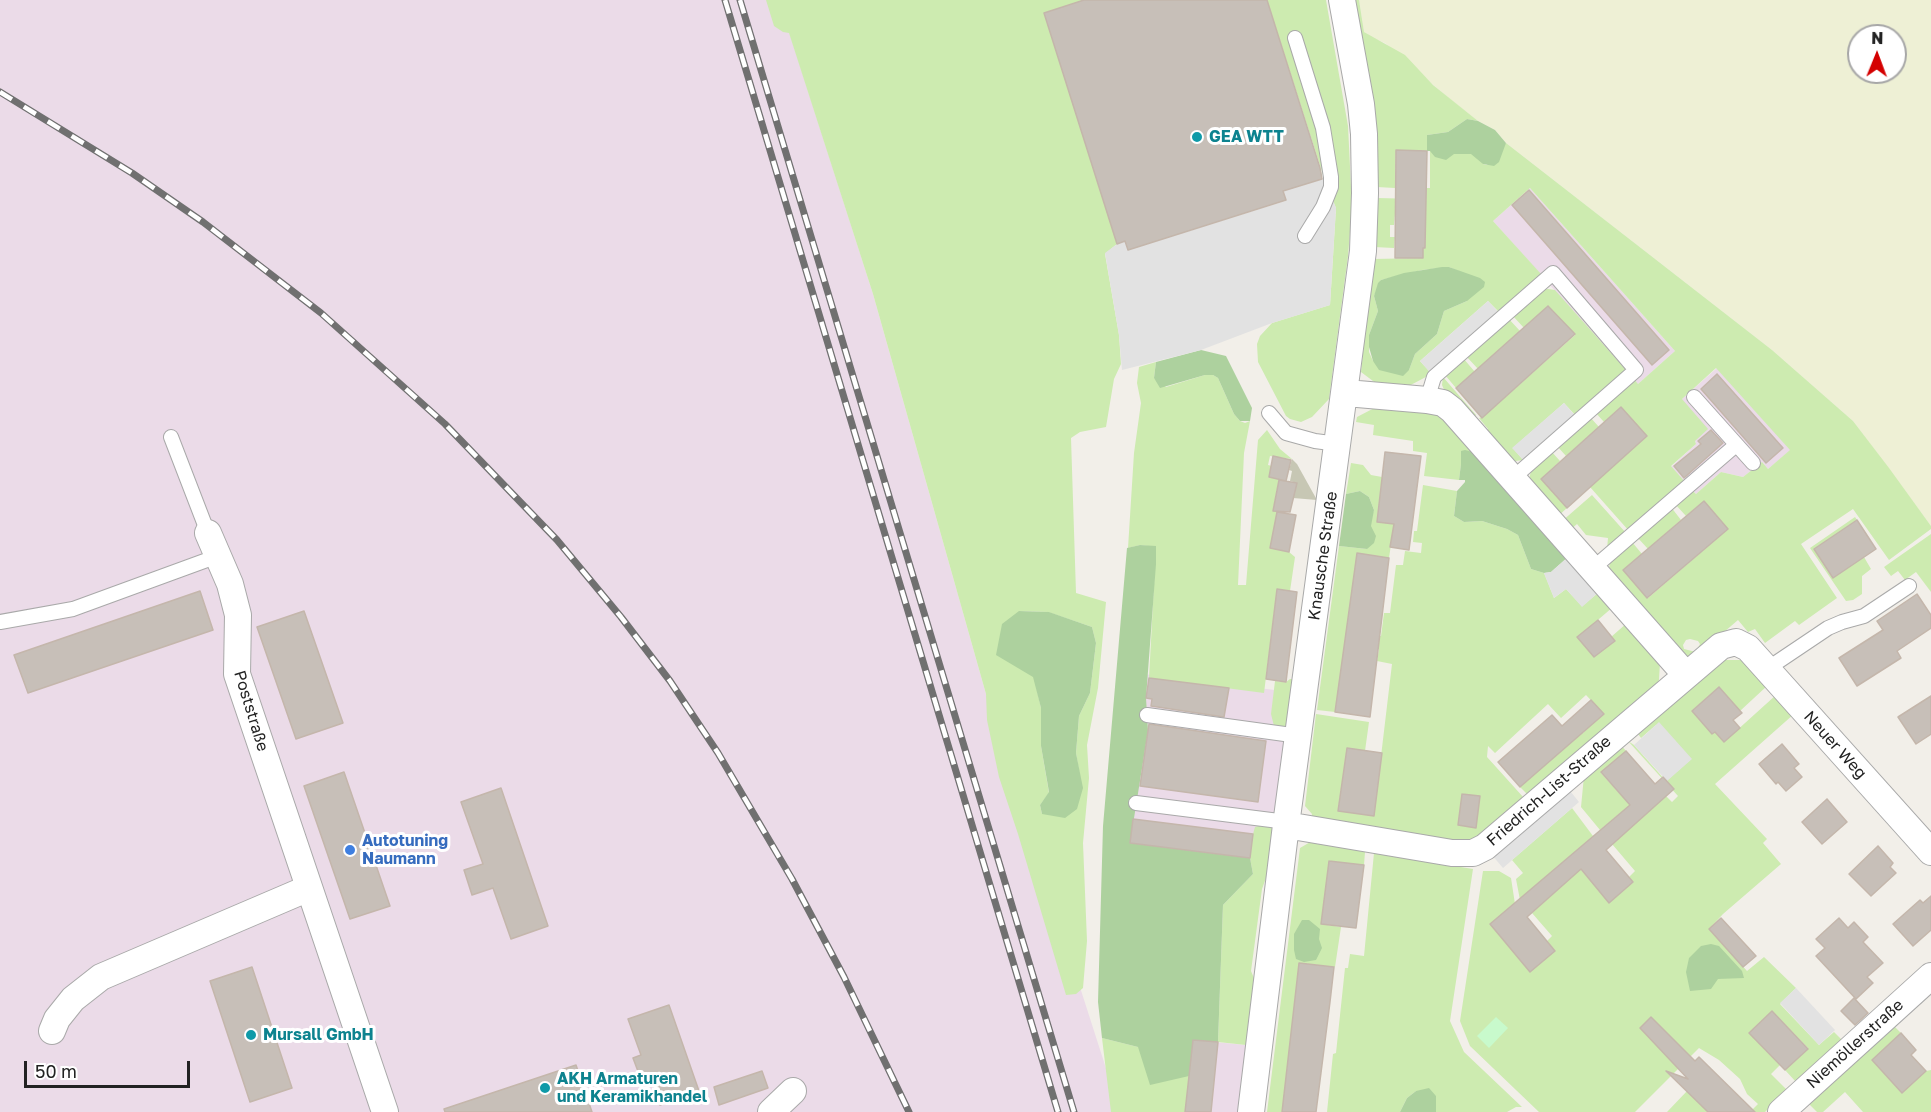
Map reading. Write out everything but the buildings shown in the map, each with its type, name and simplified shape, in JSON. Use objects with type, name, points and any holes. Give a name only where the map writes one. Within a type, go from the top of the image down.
[{"type":"street","name":"Knausche Straße","points":[[1251,1112],[1363,251],[1365,166],[1361,104],[1342,0]]},
{"type":"street","points":[[1346,393],[1427,400],[1443,403],[1452,410],[1686,675]]},
{"type":"street","name":"Poststraße","points":[[213,544],[230,584],[238,615],[237,674],[385,1112]]},
{"type":"street","name":"Friedrich-List-Straße","points":[[1287,823],[1452,853],[1473,853],[1485,847],[1721,646],[1736,642]]},
{"type":"street","name":"Neuer Weg","points":[[1736,642],[1748,648],[1931,852]]},
{"type":"street","points":[[52,1031],[57,1019],[73,999],[101,978],[309,888]]},
{"type":"street","name":"Niemöllerstraße","points":[[1780,1112],[1931,976]]},
{"type":"street","points":[[771,1112],[794,1091]]},
{"type":"lane","points":[[1295,38],[1323,128],[1331,177],[1331,187],[1323,207],[1305,236]]},
{"type":"lane","points":[[1427,400],[1434,377],[1553,273],[1636,370],[1513,478]]},
{"type":"lane","points":[[1694,398],[1753,463]]},
{"type":"lane","points":[[1269,413],[1286,433],[1315,441],[1338,444]]},
{"type":"lane","points":[[0,622],[73,609],[213,544],[171,437]]},
{"type":"lane","points":[[1591,570],[1736,445]]},
{"type":"lane","points":[[1767,669],[1830,626],[1864,616],[1909,586]]},
{"type":"lane","points":[[1147,715],[1299,736]]},
{"type":"lane","points":[[1136,803],[1287,823]]},
{"type":"shaded area","points":[[0,0],[779,0],[873,294],[986,694],[1120,1112],[0,1112]]},
{"type":"shaded area","points":[[1359,0],[1931,0],[1931,526],[1853,421],[1772,350],[1506,143],[1495,130],[1478,121],[1452,101],[1385,43],[1364,32]]},
{"type":"shaded area","points":[[1324,178],[1336,208],[1330,305],[1272,323],[1201,350],[1122,370],[1119,335],[1105,253],[1125,241],[1128,250],[1285,201],[1283,191]]},
{"type":"shaded area","points":[[1530,188],[1675,351],[1638,384],[1493,221]]},
{"type":"shaded area","points":[[1488,301],[1502,316],[1434,377],[1420,361]]},
{"type":"shaded area","points":[[1717,368],[1791,450],[1768,469],[1762,462],[1743,477],[1721,472],[1696,494],[1671,467],[1696,444],[1682,399]]},
{"type":"shaded area","points":[[1564,403],[1579,420],[1528,465],[1512,448]]},
{"type":"shaded area","points":[[1292,459],[1317,500],[1293,498],[1297,483],[1290,481],[1292,471],[1289,470]]},
{"type":"shaded area","points":[[1568,557],[1599,592],[1582,607],[1566,589],[1554,598],[1544,573],[1551,572]]},
{"type":"shaded area","points":[[1144,674],[1291,692],[1271,864],[1124,847]]},
{"type":"shaded area","points":[[1659,722],[1692,759],[1667,781],[1634,745]]},
{"type":"shaded area","points":[[1562,781],[1579,802],[1503,868],[1485,847]]},
{"type":"shaded area","points":[[1796,988],[1835,1030],[1819,1045],[1780,1003]]},
{"type":"shaded area","points":[[1193,1040],[1246,1045],[1239,1112],[1185,1112]]},
{"type":"green space","points":[[766,0],[1084,0],[1044,13],[1117,244],[1105,254],[1119,335],[1121,364],[1114,379],[1106,427],[1080,432],[1071,438],[1076,593],[1106,602],[1098,688],[1087,745],[1089,778],[1083,843],[1087,941],[1083,988],[1076,994],[1066,995],[999,777],[987,720],[986,694],[873,294],[789,33],[774,26]],"holes":[[[1019,611],[1048,612],[1092,627],[1096,643],[1090,693],[1079,716],[1076,753],[1082,788],[1042,814],[1040,805],[1049,793],[1041,746],[1041,708]]]},
{"type":"green space","points":[[1267,0],[1326,0],[1348,126],[1352,207],[1348,256],[1329,399],[1312,417],[1301,422],[1286,416],[1258,362],[1257,344],[1260,336],[1272,323],[1330,305],[1336,208],[1324,178]]},
{"type":"green space","points":[[1353,0],[1359,0],[1364,32],[1405,55],[1433,85],[1478,121],[1467,119],[1448,132],[1427,135],[1427,151],[1396,150],[1395,188],[1377,187]]},
{"type":"green space","points":[[1467,119],[1478,121],[1495,130],[1506,143],[1499,162],[1494,166],[1483,164],[1471,154],[1454,154],[1446,160],[1435,157],[1427,151],[1427,135],[1448,132]]},
{"type":"green space","points":[[1506,143],[1772,350],[1853,421],[1931,529],[1889,560],[1853,509],[1801,544],[1837,598],[1799,625],[1795,621],[1765,643],[1755,629],[1748,632],[1738,620],[1695,657],[1681,655],[1609,569],[1610,561],[1632,542],[1642,554],[1648,598],[1728,529],[1704,501],[1686,516],[1675,504],[1691,489],[1696,494],[1721,472],[1743,477],[1762,462],[1768,469],[1790,450],[1716,368],[1682,399],[1708,429],[1695,441],[1696,444],[1671,466],[1686,483],[1629,531],[1590,487],[1647,436],[1621,407],[1604,422],[1595,412],[1634,379],[1638,384],[1675,351],[1530,188],[1493,221],[1541,274],[1499,312],[1488,301],[1420,361],[1431,373],[1424,378],[1403,389],[1377,384],[1361,372],[1373,259],[1423,258],[1423,248],[1425,248],[1426,214],[1397,213],[1394,225],[1390,225],[1390,237],[1395,237],[1394,248],[1374,247],[1377,198],[1420,199],[1420,188],[1430,188],[1430,148],[1478,149],[1483,164],[1487,165]],"holes":[[[1449,267],[1463,273],[1467,301],[1444,311],[1437,334],[1415,354],[1409,370],[1373,361],[1369,352],[1369,335],[1378,311],[1374,296],[1381,280],[1422,270]],[[1690,639],[1700,644],[1696,652],[1684,649],[1683,645],[1686,640]]]},
{"type":"green space","points":[[1449,267],[1480,278],[1485,282],[1484,287],[1467,301],[1444,311],[1437,334],[1415,354],[1409,370],[1403,376],[1379,370],[1373,361],[1369,347],[1369,335],[1378,311],[1374,296],[1378,283],[1404,273]]},
{"type":"green space","points":[[1541,290],[1555,290],[1627,371],[1575,415],[1564,403],[1513,448],[1523,460],[1508,462],[1483,433],[1488,429],[1479,418],[1483,417],[1575,335],[1548,306],[1524,328],[1512,315]]},
{"type":"green space","points":[[1508,318],[1520,331],[1478,369],[1466,356]]},
{"type":"green space","points":[[1201,350],[1226,356],[1252,408],[1250,421],[1240,421],[1234,414],[1218,378],[1213,375],[1205,375],[1160,388],[1154,378],[1156,362]]},
{"type":"green space","points":[[1463,358],[1475,372],[1456,388],[1445,375]]},
{"type":"green space","points":[[1156,362],[1154,378],[1166,387],[1205,375],[1218,378],[1234,414],[1240,421],[1245,423],[1250,421],[1244,453],[1238,585],[1246,585],[1258,440],[1267,430],[1280,449],[1292,459],[1270,456],[1268,465],[1272,466],[1269,477],[1279,479],[1273,510],[1278,511],[1270,548],[1289,552],[1295,557],[1290,591],[1277,589],[1264,693],[1149,678],[1156,547],[1140,545],[1128,548],[1134,453],[1141,403],[1137,383],[1139,367]]},
{"type":"green space","points":[[1443,377],[1476,415],[1471,420],[1446,394],[1442,385]]},
{"type":"green space","points":[[1382,404],[1438,409],[1473,452],[1461,451],[1459,480],[1424,476],[1427,453],[1413,451],[1413,441],[1373,435],[1374,425],[1356,422],[1357,417]]},
{"type":"green space","points":[[1590,417],[1599,427],[1566,456],[1557,446]]},
{"type":"green space","points":[[1461,451],[1473,452],[1568,557],[1551,572],[1544,573],[1531,569],[1518,535],[1482,521],[1464,522],[1454,516],[1457,491],[1465,482],[1465,480],[1459,480]]},
{"type":"green space","points":[[1551,451],[1560,461],[1541,479],[1567,508],[1557,517],[1529,480],[1532,466]]},
{"type":"green space","points":[[1351,463],[1363,465],[1371,475],[1382,477],[1377,522],[1394,524],[1389,558],[1357,554],[1335,712],[1317,710],[1339,546],[1367,549],[1370,520],[1374,510],[1369,497],[1360,491],[1346,494]]},
{"type":"green space","points":[[1423,485],[1457,491],[1454,516],[1464,522],[1482,521],[1518,535],[1531,569],[1544,573],[1554,598],[1566,589],[1582,606],[1599,592],[1613,607],[1578,637],[1594,657],[1615,641],[1611,637],[1627,623],[1660,662],[1659,680],[1656,687],[1528,795],[1520,787],[1573,740],[1578,729],[1583,733],[1603,713],[1586,695],[1561,718],[1548,704],[1495,753],[1488,746],[1487,757],[1524,798],[1468,846],[1311,819],[1312,814],[1305,806],[1316,714],[1369,722],[1365,751],[1347,748],[1338,810],[1374,815],[1392,664],[1377,661],[1379,649],[1366,648],[1368,635],[1381,636],[1384,613],[1390,613],[1396,565],[1403,565],[1405,551],[1421,553],[1422,543],[1413,542],[1414,531],[1417,531]]},
{"type":"green space","points":[[1360,491],[1369,497],[1374,510],[1371,526],[1376,536],[1374,543],[1367,549],[1339,546],[1346,494]]},
{"type":"green space","points":[[1592,495],[1626,533],[1607,549],[1608,538],[1586,535],[1577,524],[1569,531],[1561,522]]},
{"type":"green space","points":[[1671,507],[1681,520],[1648,549],[1637,537]]},
{"type":"green space","points":[[1855,517],[1857,520],[1814,549],[1833,577],[1864,557],[1871,569],[1862,576],[1862,594],[1853,600],[1846,601],[1810,548]]},
{"type":"green space","points":[[1931,534],[1931,592],[1916,572],[1905,580],[1898,571],[1891,576],[1884,567]]},
{"type":"green space","points":[[1140,545],[1156,546],[1156,564],[1146,698],[1148,731],[1130,843],[1250,858],[1253,874],[1223,905],[1218,1042],[1194,1040],[1189,1076],[1150,1085],[1138,1047],[1102,1038],[1098,1002],[1103,826],[1127,548]]},
{"type":"green space","points":[[1019,611],[1049,612],[1092,627],[1096,643],[1090,693],[1079,716],[1076,753],[1083,788],[1077,809],[1065,818],[1042,814],[1040,805],[1049,792],[1041,746],[1041,708],[1033,677],[996,655],[1002,624]]},
{"type":"green space","points":[[1718,660],[1742,660],[1767,686],[1740,711],[1719,687],[1692,711],[1712,734],[1715,732],[1724,742],[1776,695],[1794,714],[1715,784],[1767,839],[1763,843],[1781,864],[1709,929],[1747,971],[1764,957],[1796,988],[1780,1004],[1819,1045],[1834,1032],[1842,1040],[1796,1082],[1785,1070],[1808,1048],[1772,1011],[1749,1033],[1780,1065],[1771,1074],[1787,1090],[1765,1112],[1750,1112],[1758,1104],[1747,1094],[1740,1079],[1719,1060],[1699,1048],[1635,1112],[1539,1112],[1470,1046],[1460,1021],[1483,871],[1499,871],[1511,878],[1515,904],[1547,941],[1552,936],[1532,913],[1573,876],[1562,863],[1520,900],[1516,879],[1523,873],[1512,860],[1572,808],[1593,836],[1570,857],[1609,902],[1633,882],[1629,877],[1635,871],[1612,844],[1636,823],[1624,810],[1600,830],[1581,807],[1584,776],[1620,744],[1626,751],[1601,773],[1641,817],[1666,796],[1672,802],[1678,796],[1628,741],[1666,781],[1691,759],[1656,725],[1641,738],[1636,731]]},
{"type":"green space","points":[[1293,679],[1290,729],[1274,726],[1271,714],[1275,681],[1286,682]]},
{"type":"green space","points":[[1262,825],[1275,827],[1271,864],[1262,889],[1251,971],[1256,983],[1246,1045],[1218,1042],[1223,905],[1253,874],[1250,858],[1253,834],[1255,827]]},
{"type":"green space","points":[[1312,841],[1365,852],[1364,865],[1329,861],[1321,924],[1341,927],[1335,967],[1300,963],[1282,1112],[1267,1112],[1300,848]]},
{"type":"green space","points":[[1374,853],[1473,869],[1450,1021],[1464,1052],[1522,1107],[1516,1107],[1507,1112],[1436,1112],[1436,1096],[1416,1091],[1407,1098],[1400,1112],[1327,1112],[1345,968],[1348,968],[1350,954],[1364,956]]},
{"type":"green space","points":[[1302,920],[1309,920],[1320,929],[1319,939],[1322,948],[1316,960],[1304,962],[1296,959],[1294,934]]},
{"type":"green space","points":[[1711,944],[1719,946],[1742,971],[1744,978],[1718,979],[1711,989],[1690,991],[1686,972],[1689,958],[1701,946]]},
{"type":"green space","points":[[1496,1017],[1508,1028],[1489,1048],[1477,1036]]},
{"type":"green space","points":[[1895,1027],[1901,1033],[1902,1092],[1926,1071],[1931,1070],[1931,1112],[1863,1112],[1845,1092],[1823,1112],[1817,1112],[1809,1104]]},
{"type":"green space","points":[[1102,1038],[1138,1047],[1189,1076],[1185,1112],[1111,1112]]},
{"type":"green space","points":[[1429,1088],[1436,1096],[1436,1112],[1400,1112],[1407,1098],[1416,1091]]},
{"type":"green space","points":[[1687,1091],[1708,1112],[1667,1112]]},
{"type":"railway","points":[[725,0],[1058,1112]]},
{"type":"railway","points":[[740,0],[1074,1112]]},
{"type":"railway","points":[[0,92],[132,173],[203,222],[321,313],[445,424],[557,540],[670,681],[718,753],[792,879],[844,977],[909,1112]]},
{"type":"place","name":"GEA WTT","points":[[1197,137]]},
{"type":"place","name":"Autotuning Naumann","points":[[350,850]]},
{"type":"place","name":"Mursall GmbH","points":[[251,1035]]},
{"type":"place","name":"AKH Armaturen und Keramikhandel","points":[[545,1088]]}]
